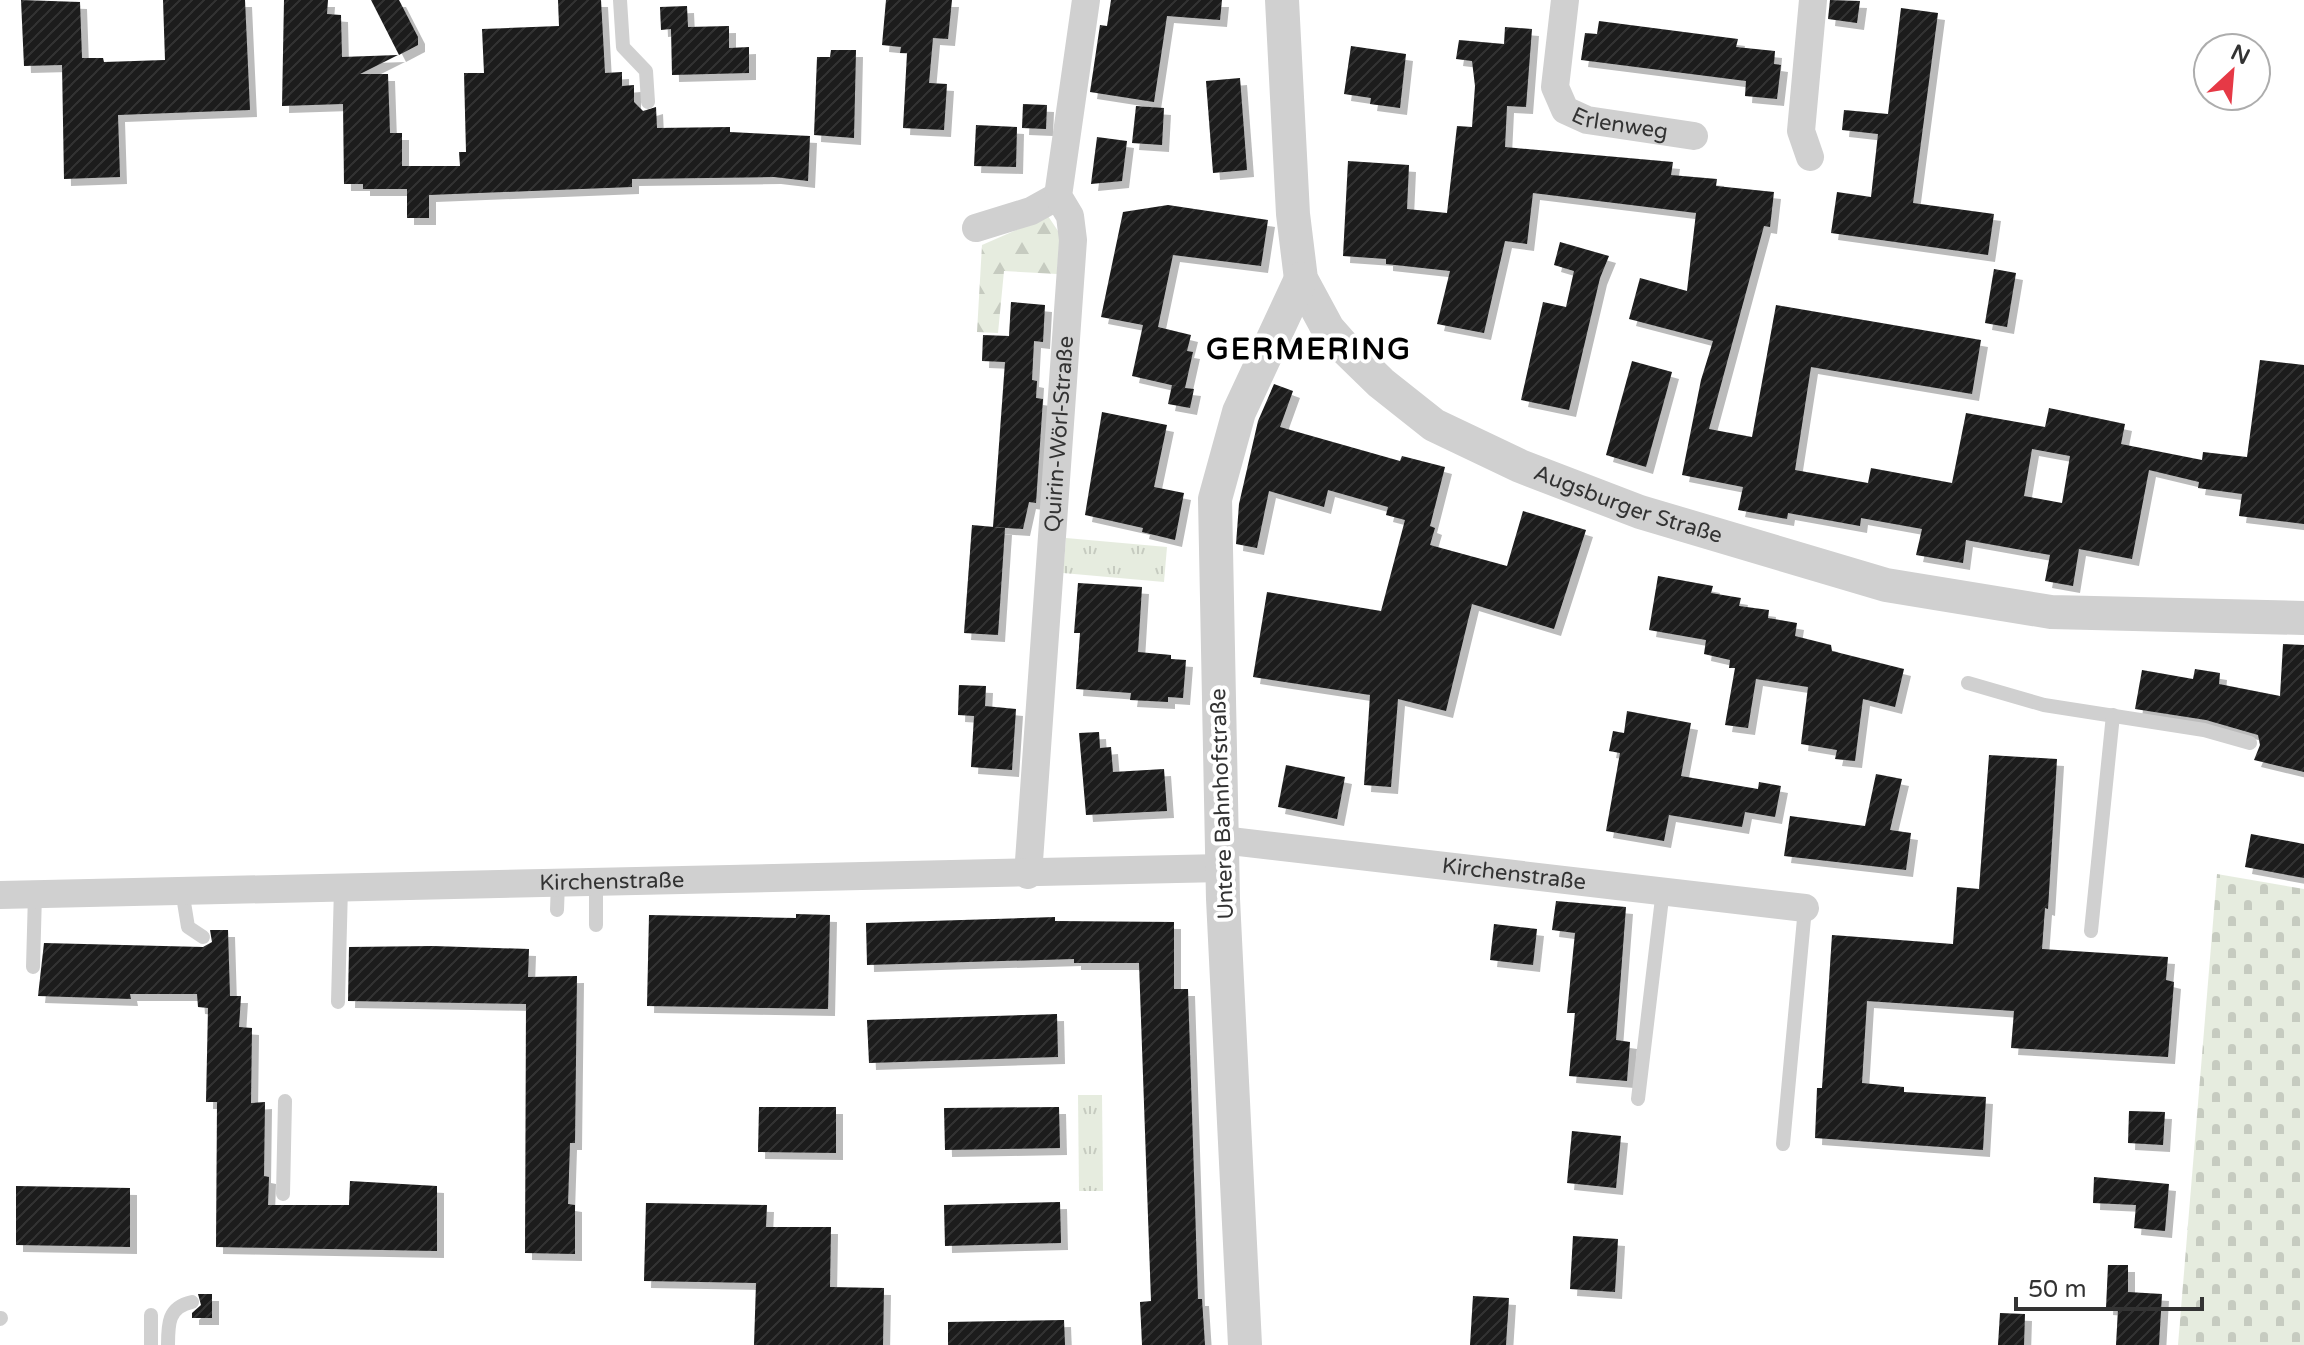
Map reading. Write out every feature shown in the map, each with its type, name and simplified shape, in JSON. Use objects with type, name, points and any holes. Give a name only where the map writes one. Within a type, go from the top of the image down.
[{"type":"street","name":"Quirin-Wörl-Straße","points":[[1028,875],[1073,240],[1070,216],[1058,196],[1086,0]]},
{"type":"street","name":"Augsburger Straße","points":[[1282,0],[1293,214],[1301,279],[1328,329],[1343,346],[1381,383],[1434,425],[1520,466],[1650,516],[1886,585],[2029,609],[2304,618]]},
{"type":"street","name":"Erlenweg","points":[[1565,0],[1555,87],[1565,110],[1587,120],[1694,136]]},
{"type":"street","points":[[1810,157],[1801,131],[1813,0]]},
{"type":"street","points":[[976,228],[1031,211],[1058,196]]},
{"type":"street","name":"Untere Bahnhofstraße","points":[[1245,1345],[1222,854],[1215,499],[1239,412],[1260,361],[1301,279]]},
{"type":"street","name":"Kirchenstraße","points":[[0,895],[341,887],[557,896],[596,882],[1028,875],[1222,854],[1663,890],[1805,908]]},
{"type":"lane","points":[[620,0],[623,47],[646,71],[648,102]]},
{"type":"lane","points":[[1968,683],[2044,705],[2204,730],[2250,743]]},
{"type":"lane","points":[[2091,931],[2113,715]]},
{"type":"lane","points":[[596,882],[596,925]]},
{"type":"lane","points":[[338,1002],[341,887]]},
{"type":"lane","points":[[182,890],[188,927],[203,937]]},
{"type":"lane","points":[[1638,1099],[1663,890]]},
{"type":"lane","points":[[33,967],[35,894]]},
{"type":"lane","points":[[1783,1144],[1805,908]]},
{"type":"lane","points":[[283,1194],[285,1101]]},
{"type":"lane","points":[[168,1345],[170,1317],[177,1307],[192,1302]]},
{"type":"lane","points":[[151,1315],[151,1345]]},
{"type":"green space","points":[[1048,216],[1060,234],[1057,274],[1004,271],[998,333],[977,332],[982,245]]},
{"type":"green space","points":[[1066,538],[1167,547],[1164,582],[1063,573]]},
{"type":"green space","points":[[2217,874],[2304,889],[2304,1345],[2178,1345]]},
{"type":"green space","points":[[1078,1095],[1102,1095],[1103,1191],[1079,1191]]},
{"type":"building","points":[[21,0],[80,2],[82,58],[103,58],[104,62],[165,60],[163,0],[245,0],[250,110],[118,115],[120,177],[64,179],[62,65],[24,66]]},
{"type":"building","points":[[284,0],[328,0],[327,14],[341,15],[342,57],[398,55],[360,74],[388,74],[390,133],[402,133],[402,166],[460,166],[459,152],[466,152],[464,73],[484,73],[482,29],[559,26],[558,0],[601,0],[605,73],[622,72],[622,86],[634,85],[634,102],[643,111],[656,107],[657,128],[730,127],[730,132],[810,136],[808,181],[774,177],[632,179],[632,187],[429,195],[429,218],[407,218],[407,189],[363,189],[363,184],[344,184],[343,104],[282,106]]},
{"type":"building","points":[[371,0],[399,0],[418,37],[418,45],[399,55]]},
{"type":"building","points":[[886,0],[952,0],[948,39],[933,38],[929,83],[947,84],[944,130],[903,128],[907,53],[900,53],[901,47],[882,45]]},
{"type":"building","points":[[1111,0],[1222,0],[1220,20],[1167,16],[1154,102],[1090,92],[1100,25],[1107,26]]},
{"type":"building","points":[[1830,0],[1860,1],[1857,23],[1828,19]]},
{"type":"building","points":[[687,6],[688,27],[729,26],[729,48],[749,47],[749,73],[672,75],[671,29],[661,30],[660,7]]},
{"type":"building","points":[[1901,8],[1938,13],[1913,203],[1994,214],[1988,255],[1831,233],[1837,192],[1871,197],[1878,134],[1842,130],[1844,110],[1888,114]]},
{"type":"building","points":[[1599,21],[1738,39],[1736,47],[1775,51],[1774,64],[1781,65],[1777,99],[1745,96],[1746,81],[1581,60],[1585,33],[1597,34]]},
{"type":"building","points":[[1505,27],[1532,29],[1526,107],[1507,106],[1505,147],[1673,162],[1671,175],[1717,179],[1716,186],[1774,192],[1770,227],[1764,226],[1709,429],[1752,437],[1776,305],[1981,340],[1972,394],[1811,367],[1795,470],[1868,483],[1871,468],[1952,483],[1966,413],[2045,427],[2049,408],[2125,424],[2121,444],[2202,460],[2203,452],[2247,457],[2260,360],[2304,365],[2304,524],[2239,516],[2242,494],[2198,488],[2199,482],[2149,470],[2132,559],[2079,549],[2073,586],[2045,581],[2050,555],[1966,540],[1963,563],[1916,555],[1922,529],[1861,518],[1860,526],[1788,513],[1787,519],[1738,510],[1743,487],[1682,475],[1701,380],[1713,341],[1629,319],[1640,278],[1687,291],[1696,213],[1533,193],[1527,244],[1505,241],[1484,333],[1437,324],[1450,271],[1386,264],[1386,259],[1343,256],[1348,161],[1409,165],[1407,209],[1447,213],[1457,126],[1472,127],[1475,86],[1472,61],[1456,59],[1459,40],[1504,44]],"holes":[[[2032,449],[2070,456],[2062,503],[2024,496]]]},
{"type":"building","points":[[1351,46],[1406,54],[1400,108],[1370,104],[1371,98],[1344,94]]},
{"type":"building","points":[[831,50],[856,50],[854,138],[814,135],[817,57],[830,57]]},
{"type":"building","points":[[1240,78],[1247,170],[1213,173],[1206,81]]},
{"type":"building","points":[[1023,104],[1047,105],[1046,129],[1022,128]]},
{"type":"building","points":[[1136,106],[1164,108],[1162,145],[1132,143]]},
{"type":"building","points":[[976,125],[1017,127],[1016,167],[974,166]]},
{"type":"building","points":[[1097,137],[1127,141],[1122,181],[1091,184]]},
{"type":"building","points":[[1168,205],[1268,220],[1261,266],[1173,255],[1158,327],[1191,335],[1187,351],[1193,352],[1185,388],[1194,389],[1190,408],[1168,404],[1172,385],[1132,376],[1143,325],[1101,317],[1123,212]]},
{"type":"building","points":[[1560,242],[1609,256],[1600,278],[1569,410],[1521,400],[1543,302],[1566,307],[1574,271],[1554,265]]},
{"type":"building","points":[[1994,269],[2016,273],[2007,327],[1985,323]]},
{"type":"building","points":[[1011,302],[1045,305],[1043,342],[1034,341],[1032,380],[1037,381],[1036,398],[1043,399],[1036,503],[1029,502],[1023,529],[993,527],[1005,362],[982,361],[983,335],[1009,336]]},
{"type":"building","points":[[1632,361],[1672,372],[1646,467],[1606,455]]},
{"type":"building","points":[[1274,384],[1293,391],[1280,427],[1400,461],[1402,456],[1445,467],[1430,526],[1435,528],[1430,545],[1507,566],[1523,511],[1586,530],[1554,629],[1472,604],[1446,711],[1398,699],[1391,787],[1364,785],[1370,695],[1253,677],[1267,592],[1381,611],[1405,520],[1386,515],[1388,507],[1328,490],[1324,507],[1269,491],[1257,548],[1236,544],[1239,504],[1258,421]]},
{"type":"building","points":[[1102,412],[1167,425],[1154,487],[1184,493],[1175,540],[1142,532],[1143,528],[1085,515]]},
{"type":"building","points":[[972,525],[1005,528],[998,635],[964,633]]},
{"type":"building","points":[[1658,576],[1713,586],[1711,593],[1741,598],[1739,606],[1769,610],[1768,618],[1797,623],[1795,636],[1831,645],[1832,651],[1904,669],[1895,707],[1863,699],[1855,761],[1835,759],[1837,750],[1801,744],[1808,687],[1756,679],[1748,728],[1725,725],[1735,668],[1729,668],[1730,660],[1704,654],[1706,640],[1649,630]]},
{"type":"building","points":[[1078,583],[1142,587],[1138,652],[1171,655],[1171,659],[1186,660],[1183,698],[1168,697],[1168,702],[1130,700],[1131,693],[1076,689],[1080,633],[1074,633]]},
{"type":"building","points":[[2283,644],[2304,645],[2304,772],[2254,760],[2260,745],[2258,735],[2206,720],[2135,709],[2142,670],[2193,679],[2195,669],[2220,673],[2219,684],[2280,696]]},
{"type":"building","points":[[959,685],[986,686],[985,706],[1016,709],[1012,770],[971,767],[974,716],[958,715]]},
{"type":"building","points":[[1627,711],[1691,723],[1681,776],[1758,789],[1759,782],[1781,786],[1775,817],[1745,812],[1742,827],[1669,815],[1664,841],[1606,831],[1620,753],[1609,751],[1613,731],[1624,733]]},
{"type":"building","points":[[1099,732],[1100,748],[1111,747],[1113,772],[1164,769],[1167,811],[1086,815],[1079,733]]},
{"type":"building","points":[[1989,755],[2057,759],[2048,909],[2045,908],[2042,949],[2168,957],[2166,980],[2174,982],[2168,1057],[2011,1048],[2014,1011],[1867,1001],[1862,1083],[1904,1087],[1904,1092],[1986,1097],[1983,1150],[1815,1138],[1817,1088],[1822,1088],[1832,935],[1953,944],[1957,887],[1979,889]]},
{"type":"building","points":[[1286,765],[1345,777],[1337,819],[1278,807]]},
{"type":"building","points":[[1876,774],[1902,779],[1890,830],[1911,833],[1906,870],[1784,856],[1790,816],[1865,826]]},
{"type":"building","points":[[2251,834],[2304,844],[2304,878],[2245,867]]},
{"type":"building","points":[[1556,901],[1626,907],[1616,1040],[1630,1042],[1627,1081],[1569,1076],[1575,1013],[1567,1013],[1575,933],[1552,930]]},
{"type":"building","points":[[796,914],[830,915],[828,1009],[647,1006],[649,915],[796,918]]},
{"type":"building","points":[[1055,917],[1055,921],[1174,922],[1174,989],[1188,989],[1198,1299],[1202,1299],[1205,1345],[1142,1345],[1140,1302],[1151,1301],[1139,963],[1074,963],[1074,959],[867,965],[866,923]]},
{"type":"building","points":[[1494,924],[1537,929],[1533,965],[1490,960]]},
{"type":"building","points":[[210,930],[228,930],[230,996],[241,996],[239,1027],[252,1028],[251,1103],[265,1102],[264,1176],[269,1177],[268,1205],[349,1205],[350,1181],[437,1186],[437,1251],[216,1247],[217,1102],[206,1102],[208,1008],[198,1007],[197,994],[130,994],[131,999],[38,996],[44,943],[203,947],[212,942]]},
{"type":"building","points":[[349,947],[529,949],[528,977],[577,976],[575,1143],[570,1143],[568,1204],[575,1205],[575,1254],[525,1253],[526,1004],[348,1001]]},
{"type":"building","points":[[1057,1014],[1058,1057],[869,1063],[867,1020]]},
{"type":"building","points":[[759,1107],[836,1107],[836,1153],[758,1152]]},
{"type":"building","points":[[1059,1107],[1060,1148],[945,1150],[944,1108]]},
{"type":"building","points":[[2129,1111],[2165,1112],[2163,1145],[2128,1143]]},
{"type":"building","points":[[1572,1131],[1621,1136],[1616,1188],[1567,1183]]},
{"type":"building","points":[[2094,1177],[2169,1184],[2165,1231],[2134,1228],[2136,1205],[2093,1203]]},
{"type":"building","points":[[16,1186],[130,1188],[130,1247],[16,1245]]},
{"type":"building","points":[[1060,1202],[1061,1243],[945,1246],[944,1205]]},
{"type":"building","points":[[646,1203],[767,1205],[766,1227],[831,1227],[830,1287],[884,1288],[883,1345],[754,1345],[756,1283],[644,1281]]},
{"type":"building","points":[[1573,1236],[1618,1239],[1615,1292],[1570,1289]]},
{"type":"building","points":[[2108,1265],[2128,1265],[2128,1292],[2162,1294],[2159,1345],[2116,1345],[2118,1309],[2106,1308]]},
{"type":"building","points":[[198,1294],[212,1294],[212,1318],[192,1318],[192,1313],[201,1305]]},
{"type":"building","points":[[1473,1296],[1509,1298],[1506,1345],[1470,1345]]},
{"type":"building","points":[[2000,1313],[2025,1314],[2024,1345],[1998,1345]]},
{"type":"building","points":[[1064,1320],[1065,1345],[948,1345],[948,1322]]},
{"type":"district","name":"GERMERING","points":[[1309,349]]}]
